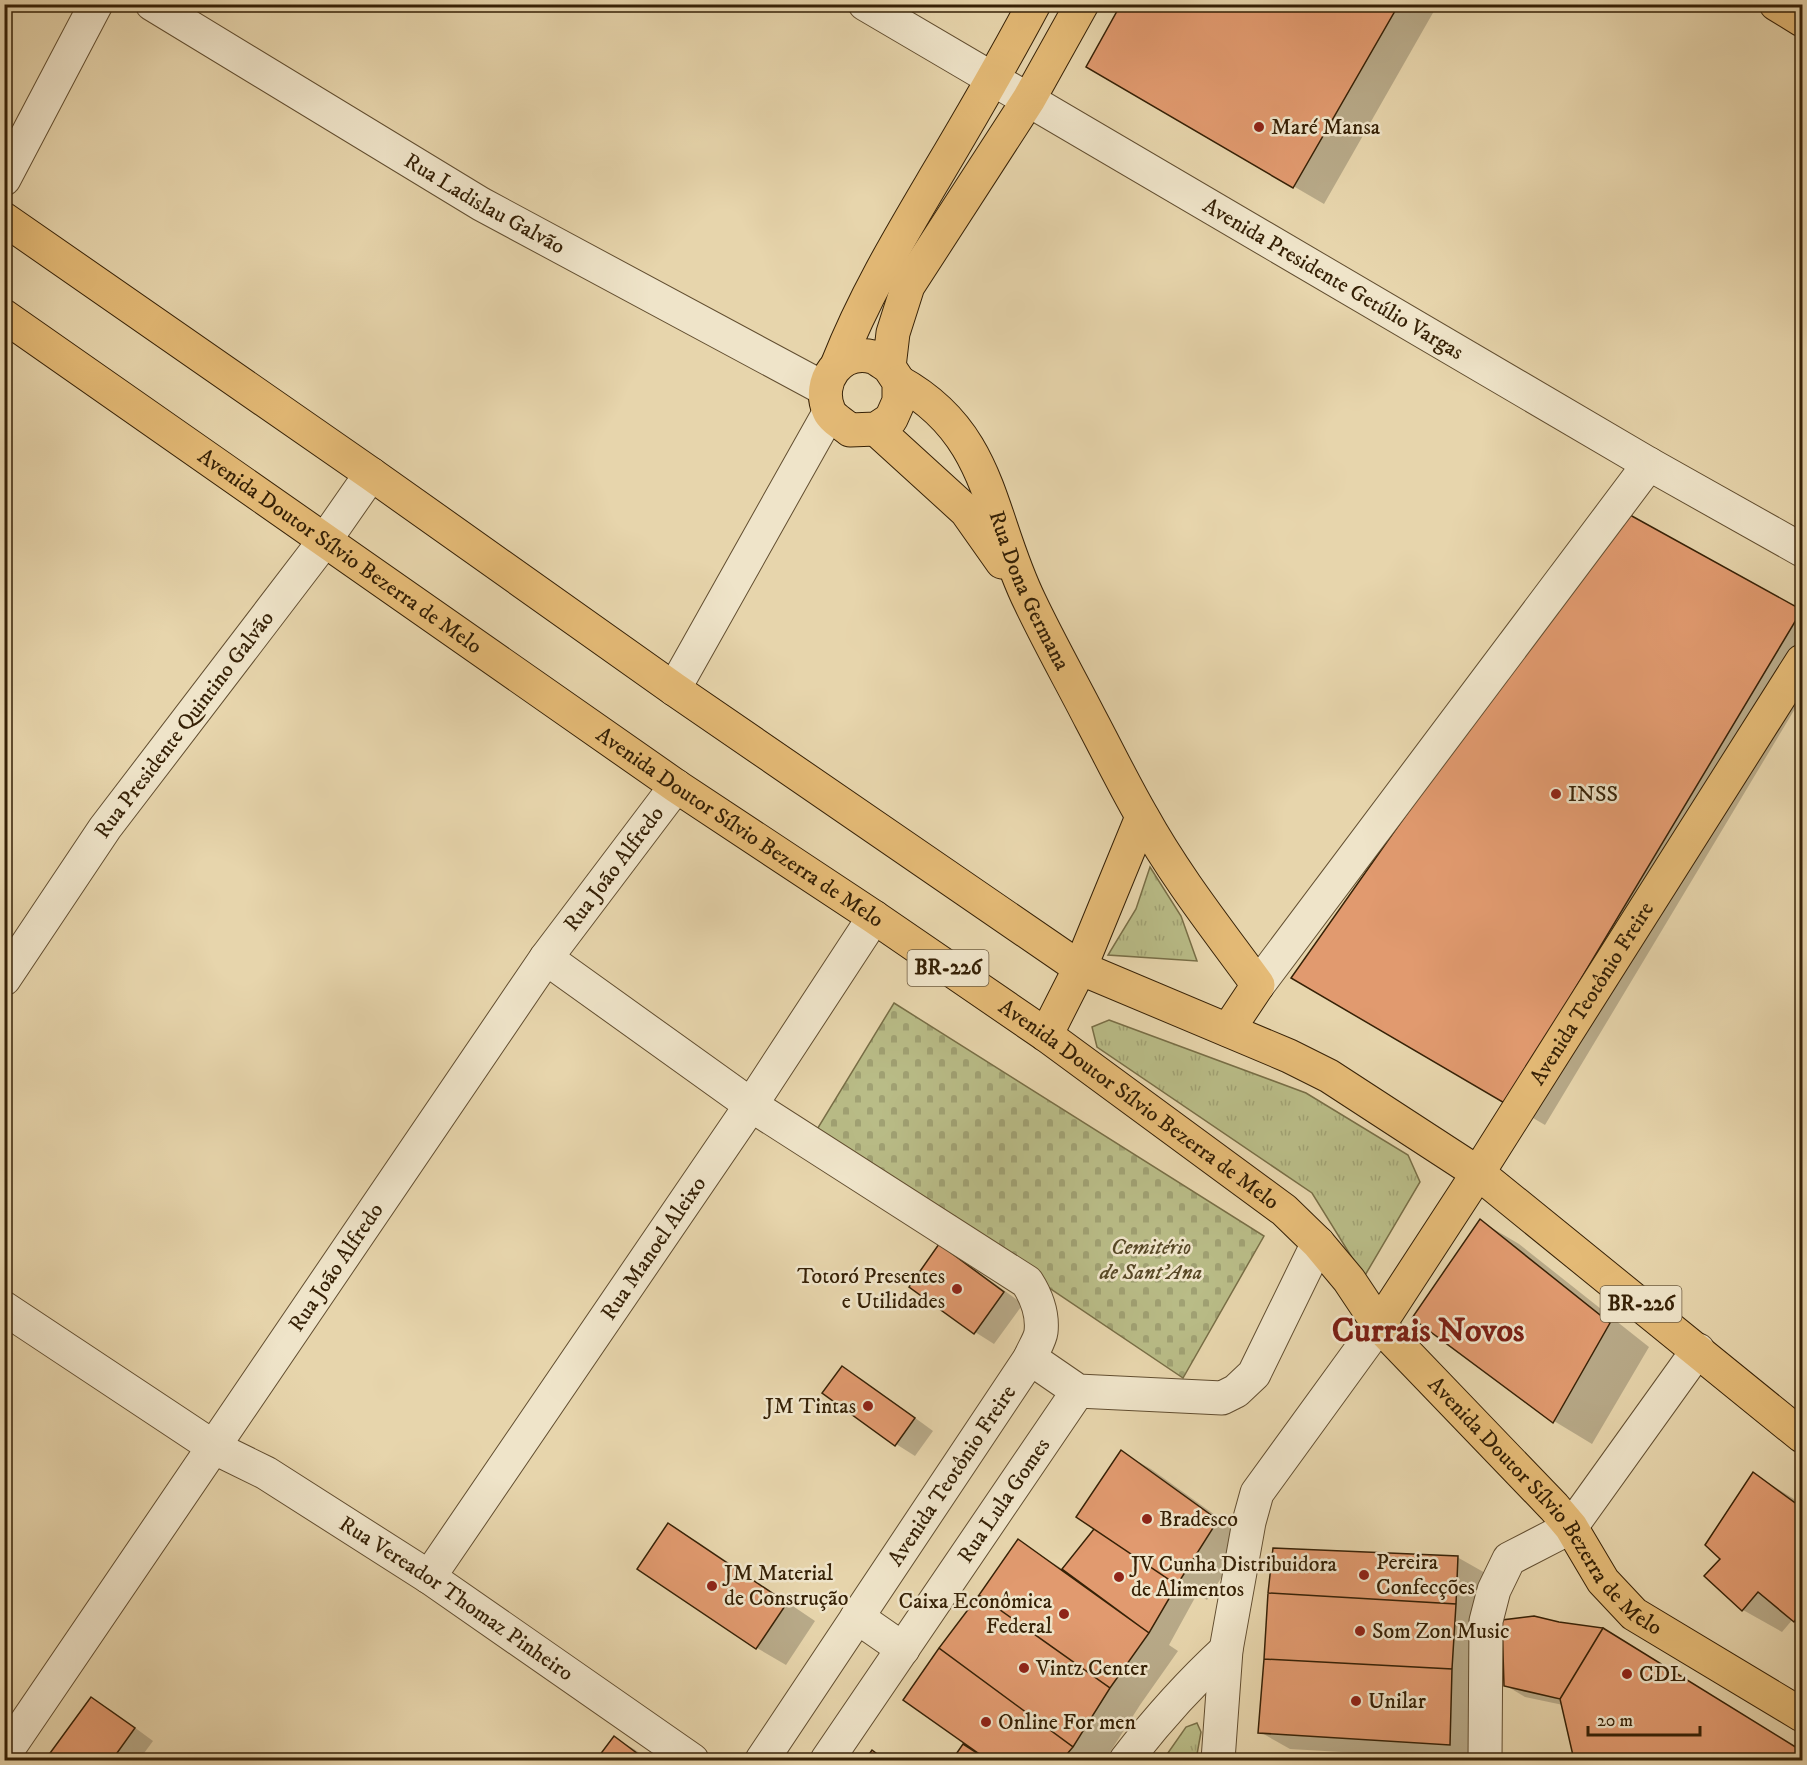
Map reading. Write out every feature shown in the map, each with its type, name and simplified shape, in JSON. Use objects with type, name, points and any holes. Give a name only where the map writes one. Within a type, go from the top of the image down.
[{"type":"main road","points":[[1034,4],[994,79],[884,266],[851,330],[831,388],[850,430],[876,429],[891,418],[899,401],[894,375],[893,333],[908,286],[1029,99],[1082,4]]},
{"type":"main road","points":[[1776,4],[1803,20]]},
{"type":"main road","name":"BR-226","points":[[4,219],[371,474],[674,689],[1080,968],[1289,1056],[1329,1076],[1478,1173],[1803,1436]]},
{"type":"main road","name":"Avenida Doutor Sílvio Bezerra de Melo","points":[[4,316],[676,786],[874,917],[1046,1035],[1284,1210],[1318,1243],[1349,1280],[1379,1325],[1554,1507],[1571,1527],[1603,1581],[1634,1614],[1803,1715]]},
{"type":"main road","points":[[831,388],[855,356],[873,357],[894,375]]},
{"type":"main road","name":"Rua Dona Germana","points":[[894,375],[943,414],[962,436],[979,464],[1029,600],[1142,817],[1202,909],[1258,985]]},
{"type":"main road","points":[[876,429],[966,511],[1029,600]]},
{"type":"main road","name":"Avenida Teotônio Freire","points":[[1379,1325],[1803,661]]},
{"type":"main road","points":[[1046,1035],[1080,968],[1142,817]]},
{"type":"main road","points":[[1228,1030],[1258,985]]},
{"type":"street","points":[[4,179],[96,4]]},
{"type":"street","name":"Rua Ladislau Galvão","points":[[152,4],[481,204],[831,388]]},
{"type":"street","name":"Avenida Presidente Getúlio Vargas","points":[[865,4],[1649,464],[1803,550]]},
{"type":"street","points":[[674,689],[831,388]]},
{"type":"street","points":[[1258,985],[1649,464]]},
{"type":"street","name":"Rua Presidente Quintino Galvão","points":[[4,979],[105,828],[325,540],[371,474]]},
{"type":"street","name":"Rua João Alfredo","points":[[4,1755],[215,1448],[546,958],[676,786]]},
{"type":"street","name":"Rua Manoel Aleixo","points":[[429,1577],[751,1105],[874,917]]},
{"type":"street","name":"Avenida Teotônio Freire","points":[[546,958],[751,1105],[1027,1282],[1034,1293],[1040,1313],[1041,1334],[1030,1358],[762,1761]]},
{"type":"street","points":[[1030,1358],[1078,1391],[1222,1398],[1246,1384],[1254,1374],[1318,1243]]},
{"type":"street","name":"Rua Vereador Thomaz Pinheiro","points":[[4,1308],[215,1448],[266,1473],[429,1577],[692,1761]]},
{"type":"street","points":[[1218,1761],[1226,1650],[1249,1522],[1257,1493],[1379,1325]]},
{"type":"street","points":[[1485,1761],[1486,1621],[1494,1590],[1509,1559],[1571,1527],[1698,1350]]},
{"type":"street","name":"Rua Lula Gomes","points":[[827,1761],[1078,1391]]},
{"type":"street","points":[[857,1617],[903,1649]]},
{"type":"street","points":[[1126,1761],[1154,1724],[1193,1681],[1226,1650]]},
{"type":"green space","points":[[1150,867],[1181,916],[1197,961],[1108,955],[1136,909]]},
{"type":"green space","name":"Cemitério de Sant'Ana","points":[[894,1003],[1264,1236],[1183,1378],[816,1131]]},
{"type":"green space","points":[[1109,1020],[1306,1093],[1408,1155],[1420,1182],[1364,1277],[1312,1193],[1097,1047],[1092,1027]]},
{"type":"green space","points":[[1197,1723],[1201,1732],[1196,1760],[1163,1760],[1186,1727]]},
{"type":"building","name":"Maré Mansa","points":[[1121,4],[1399,4],[1293,188],[1086,67]]},
{"type":"building","name":"INSS","points":[[1621,510],[1802,610],[1506,1104],[1291,978]]},
{"type":"building","points":[[1480,1219],[1610,1323],[1553,1423],[1412,1318]]},
{"type":"building","name":"Totoró Presentes e Utilidades","points":[[939,1244],[1004,1292],[974,1334],[909,1287]]},
{"type":"building","name":"JM Tintas","points":[[842,1366],[915,1418],[895,1446],[822,1393]]},
{"type":"building","name":"Bradesco","points":[[1121,1450],[1218,1520],[1177,1585],[1076,1517]]},
{"type":"building","points":[[1753,1472],[1802,1508],[1802,1611],[1794,1622],[1758,1592],[1742,1611],[1704,1576],[1720,1559],[1705,1545]]},
{"type":"building","name":"JM Material de Construção","points":[[668,1523],[787,1603],[756,1649],[637,1569]]},
{"type":"building","name":"JV Cunha Distribuidora de Alimentos","points":[[1094,1529],[1177,1585],[1149,1633],[1062,1569]]},
{"type":"building","name":"Caixa Econômica Federal","points":[[1018,1539],[1149,1633],[1110,1688],[979,1595]]},
{"type":"building","name":"Pereira Confecções","points":[[1273,1548],[1458,1556],[1456,1604],[1268,1593]]},
{"type":"building","name":"Som Zon Music","points":[[1268,1593],[1456,1604],[1452,1669],[1264,1659]]},
{"type":"building","name":"Vintz Center","points":[[979,1595],[1110,1688],[1073,1747],[939,1648]]},
{"type":"building","points":[[1534,1616],[1603,1628],[1560,1699],[1504,1686],[1502,1620]]},
{"type":"building","name":"CDL","points":[[1603,1628],[1802,1751],[1802,1760],[1574,1760],[1560,1699]]},
{"type":"building","name":"Online For men","points":[[939,1648],[1073,1747],[1062,1760],[988,1760],[903,1700]]},
{"type":"building","name":"Unilar","points":[[1264,1659],[1452,1669],[1450,1745],[1258,1733]]},
{"type":"building","points":[[91,1697],[135,1728],[112,1760],[45,1760]]},
{"type":"building","points":[[614,1736],[646,1760],[605,1760],[599,1756]]},
{"type":"building","points":[[963,1744],[988,1760],[952,1760]]},
{"type":"building","points":[[872,1750],[885,1760],[865,1760]]},
{"type":"place","name":"Maré Mansa","points":[[1259,127]]},
{"type":"place","name":"INSS","points":[[1556,794]]},
{"type":"place","name":"Totoró Presentes e Utilidades","points":[[957,1289]]},
{"type":"place","name":"JM Tintas","points":[[868,1406]]},
{"type":"place","name":"Bradesco","points":[[1147,1519]]},
{"type":"place","name":"Pereira Confecções","points":[[1364,1575]]},
{"type":"place","name":"JV Cunha Distribuidora de Alimentos","points":[[1119,1577]]},
{"type":"place","name":"JM Material de Construção","points":[[712,1586]]},
{"type":"place","name":"Caixa Econômica Federal","points":[[1064,1614]]},
{"type":"place","name":"Som Zon Music","points":[[1360,1631]]},
{"type":"place","name":"Vintz Center","points":[[1024,1668]]},
{"type":"place","name":"CDL","points":[[1627,1674]]},
{"type":"place","name":"Unilar","points":[[1356,1701]]},
{"type":"place","name":"Online For men","points":[[986,1722]]},
{"type":"district","name":"Currais Novos","points":[[1428,1331]]}]
